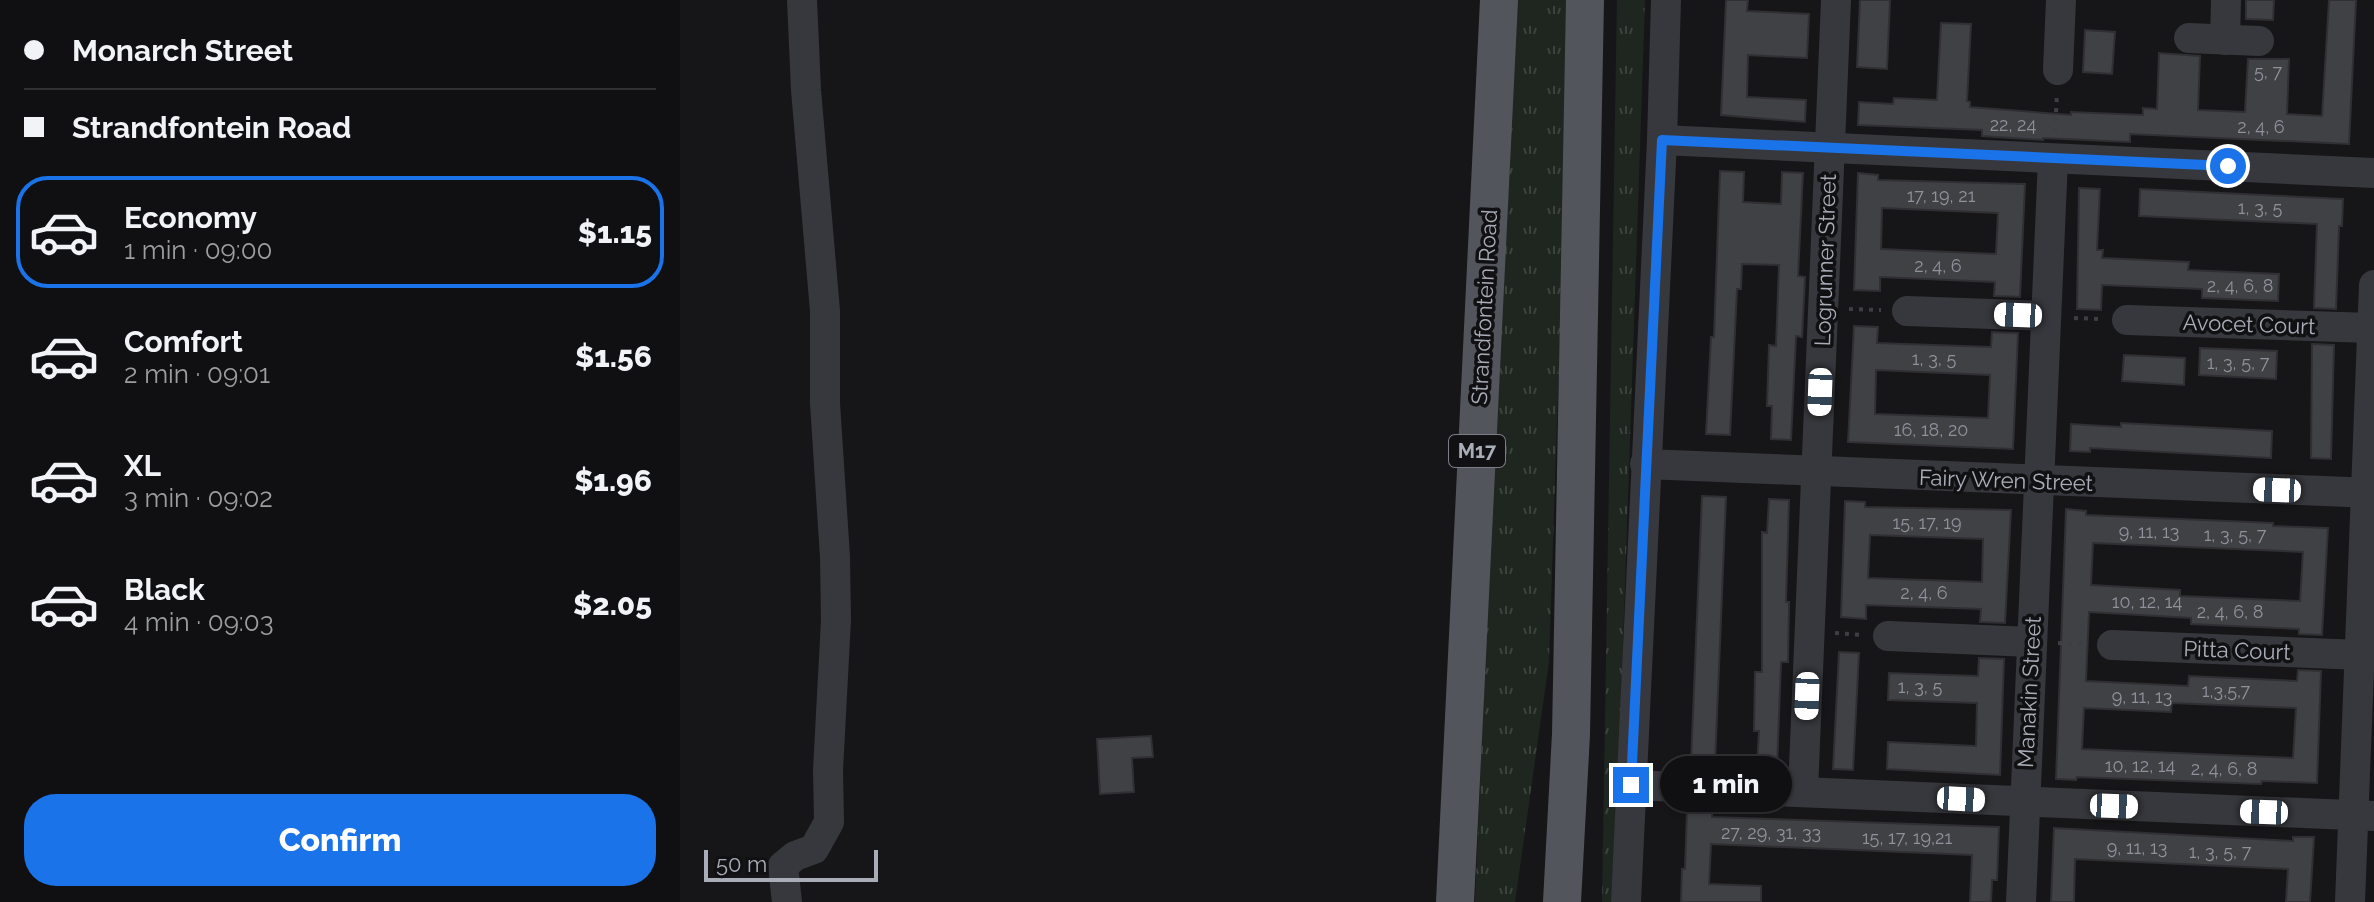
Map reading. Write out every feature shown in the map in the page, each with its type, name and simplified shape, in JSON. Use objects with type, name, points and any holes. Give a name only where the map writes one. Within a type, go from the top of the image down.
[{"type":"main road","name":"Strandfontein Road","points":[[1455,902],[1499,0]]},
{"type":"main road","points":[[1562,902],[1571,734],[1585,0]]},
{"type":"street","points":[[787,902],[783,866],[795,856],[814,849],[829,822],[828,770],[836,620],[825,403],[825,311],[806,90],[802,0]]},
{"type":"street","points":[[1626,902],[1666,0]]},
{"type":"street","name":"Logrunner Street","points":[[1803,791],[1836,0]]},
{"type":"street","points":[[2058,70],[2061,0]]},
{"type":"street","points":[[2225,40],[2226,0]]},
{"type":"street","points":[[2189,38],[2259,41]]},
{"type":"street","points":[[1662,140],[2374,173]]},
{"type":"street","name":"Manakin Street","points":[[2021,902],[2053,159]]},
{"type":"street","points":[[2350,902],[2364,815],[2361,655],[2370,493],[2374,285]]},
{"type":"street","points":[[1907,311],[2046,316]]},
{"type":"street","name":"Avocet Court","points":[[2127,320],[2372,328]]},
{"type":"street","name":"Fairy Wren Street","points":[[1645,464],[2370,493]]},
{"type":"street","points":[[1888,636],[2032,642]]},
{"type":"street","name":"Pitta Court","points":[[2112,645],[2361,655]]},
{"type":"street","points":[[1631,785],[2364,815]]},
{"type":"path","points":[[2053,159],[2058,70]]},
{"type":"path","points":[[1823,308],[1907,311]]},
{"type":"path","points":[[2046,316],[2127,320]]},
{"type":"path","points":[[1810,632],[1888,636]]},
{"type":"path","points":[[2032,642],[2112,645]]},
{"type":"green space","points":[[1513,0],[1571,0],[1549,662],[1515,902],[1475,902]]},
{"type":"green space","points":[[1617,0],[1645,0],[1620,732],[1611,902],[1602,902]]},
{"type":"building","points":[[1726,0],[1748,0],[1747,11],[1809,14],[1807,58],[1748,55],[1747,97],[1806,100],[1805,122],[1721,115]]},
{"type":"building","points":[[1860,0],[1890,0],[1887,69],[1857,67]]},
{"type":"building","points":[[2246,0],[2274,0],[2273,20],[2246,19]]},
{"type":"building","points":[[2329,0],[2356,0],[2349,144],[2130,134],[2130,142],[2043,140],[1982,136],[1982,130],[1858,125],[1859,102],[1893,104],[1894,98],[1937,100],[1941,23],[1971,24],[1967,101],[1970,107],[2071,115],[2071,112],[2143,115],[2143,108],[2157,109],[2159,53],[2200,56],[2198,110],[2245,112],[2248,59],[2289,59],[2287,114],[2322,116]]},
{"type":"building","points":[[2085,30],[2115,32],[2112,74],[2083,72]]},
{"type":"building","points":[[1720,171],[1744,172],[1743,202],[1781,204],[1782,172],[1803,173],[1798,276],[1805,277],[1802,337],[1796,336],[1791,440],[1771,439],[1772,406],[1767,406],[1769,345],[1776,346],[1779,265],[1742,264],[1741,289],[1737,289],[1730,435],[1706,434],[1711,337],[1714,337]]},
{"type":"building","points":[[1858,173],[1878,175],[1878,180],[2025,184],[2020,297],[1994,296],[1995,282],[1880,277],[1880,291],[1854,290]],"holes":[[[1882,208],[1998,213],[1996,254],[1881,249]]]},
{"type":"building","points":[[2079,188],[2100,189],[2097,250],[2103,250],[2102,258],[2189,262],[2188,270],[2279,274],[2278,301],[2202,298],[2202,289],[2102,285],[2101,310],[2077,309]]},
{"type":"building","points":[[2140,189],[2343,199],[2336,309],[2314,308],[2317,224],[2139,216]]},
{"type":"building","points":[[1854,326],[1878,327],[1877,343],[1991,347],[1992,332],[2018,333],[2013,449],[1848,442]],"holes":[[[1876,370],[1990,375],[1988,418],[1875,414]]]},
{"type":"building","points":[[2312,344],[2334,345],[2331,459],[2311,458]]},
{"type":"building","points":[[2200,348],[2277,351],[2276,379],[2199,375]]},
{"type":"building","points":[[2124,355],[2185,358],[2184,385],[2122,381]]},
{"type":"building","points":[[2121,423],[2272,431],[2271,458],[2090,448],[2090,452],[2070,451],[2071,424],[2121,427]]},
{"type":"building","points":[[1702,496],[1726,497],[1715,764],[1691,763]]},
{"type":"building","points":[[1769,499],[1789,500],[1788,662],[1781,662],[1777,767],[1757,766],[1759,731],[1754,731],[1755,672],[1762,672],[1762,532],[1767,533]]},
{"type":"building","points":[[1845,501],[1865,502],[1865,507],[2011,510],[2005,623],[1980,622],[1981,609],[1866,605],[1866,619],[1841,617]],"holes":[[[1870,535],[1983,539],[1982,582],[1868,578]]]},
{"type":"building","points":[[2066,509],[2086,511],[2086,515],[2328,528],[2322,635],[2299,634],[2299,629],[2191,624],[2191,618],[2089,612],[2086,681],[2188,686],[2189,676],[2297,681],[2298,670],[2321,671],[2317,783],[2056,779]],"holes":[[[2093,543],[2303,552],[2300,601],[2180,596],[2180,590],[2091,585]],[[2172,703],[2296,708],[2293,758],[2082,749],[2084,708],[2171,712]]]},
{"type":"building","points":[[1839,652],[1859,653],[1853,770],[1833,769]]},
{"type":"building","points":[[1979,658],[2004,659],[2000,775],[1887,769],[1888,742],[1976,746],[1977,703],[1888,700],[1889,673],[1978,676]]},
{"type":"building","points":[[1151,736],[1153,757],[1132,758],[1134,792],[1100,794],[1097,739]]},
{"type":"building","points":[[1687,811],[1712,812],[1712,817],[1999,827],[1997,880],[1992,880],[1991,902],[1970,902],[1972,855],[1711,844],[1709,884],[1761,886],[1761,902],[1681,902]]},
{"type":"building","points":[[2054,828],[2293,841],[2293,837],[2314,837],[2310,902],[2286,902],[2288,869],[2075,859],[2074,902],[2051,902]]},
{"type":"route","points":[[1631,785],[1662,140],[2228,166]]}]
